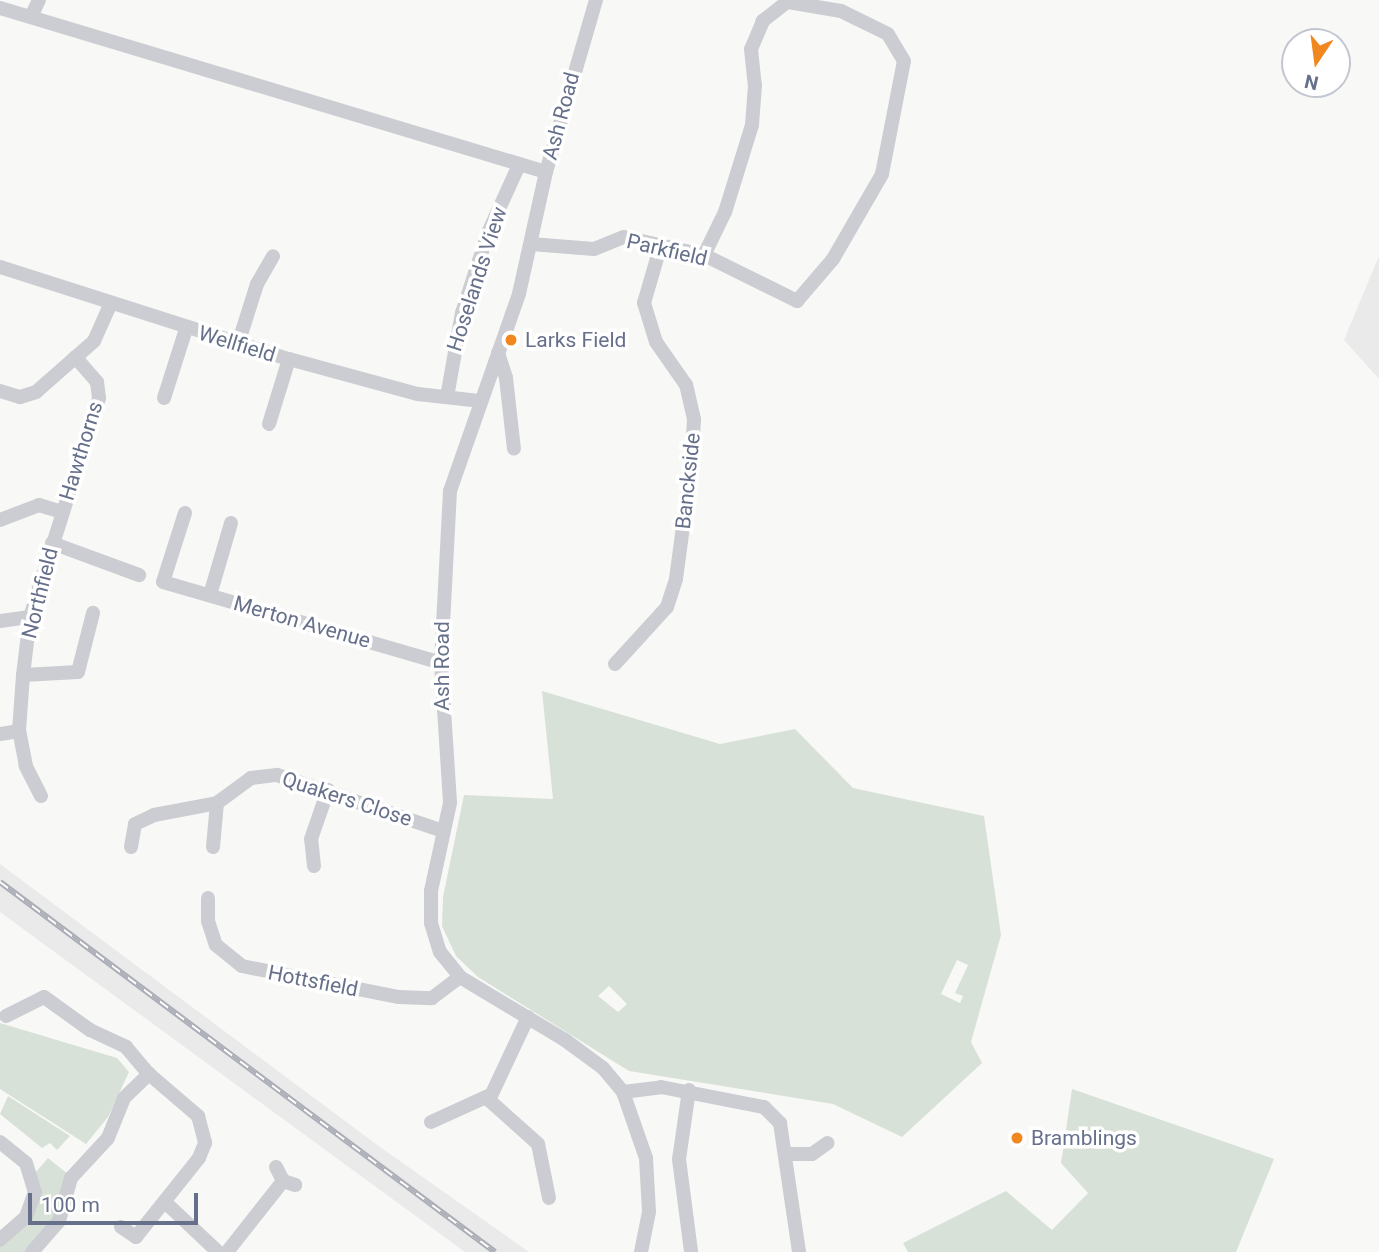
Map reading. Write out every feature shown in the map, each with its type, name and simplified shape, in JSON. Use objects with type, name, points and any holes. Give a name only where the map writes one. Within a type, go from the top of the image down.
[{"type":"street","points":[[31,17],[39,0]]},
{"type":"street","name":"Ash Road","points":[[596,0],[546,172],[531,244],[498,353],[479,401],[450,491],[441,663],[450,773],[443,831],[431,891],[430,923],[440,952],[460,977],[528,1017],[603,1068],[623,1092],[646,1158],[649,1212],[641,1252]]},
{"type":"street","name":"Parkfield","points":[[531,244],[594,249],[624,237],[660,248],[704,255],[797,301],[833,259],[882,174],[904,61],[888,34],[841,11],[787,2],[763,21],[751,49],[755,85],[752,125],[725,212],[704,255]]},
{"type":"street","points":[[0,8],[546,172]]},
{"type":"street","name":"Hoselands View","points":[[447,397],[462,313],[488,233],[519,165]]},
{"type":"street","name":"Banckside","points":[[615,664],[667,607],[676,579],[691,466],[694,419],[687,385],[656,342],[644,303],[660,248]]},
{"type":"street","points":[[238,344],[257,284],[274,256]]},
{"type":"street","name":"Wellfield","points":[[0,267],[186,329],[289,359],[418,394],[479,401]]},
{"type":"street","points":[[0,391],[20,397],[36,392],[94,341],[111,303]]},
{"type":"street","points":[[164,398],[186,329]]},
{"type":"street","points":[[498,353],[506,378],[514,449]]},
{"type":"street","name":"Hawthorns","points":[[62,512],[99,398],[97,382],[75,357]]},
{"type":"street","points":[[269,424],[289,359]]},
{"type":"street","points":[[0,520],[39,505],[62,512]]},
{"type":"street","name":"Northfield","points":[[41,796],[26,766],[19,731],[23,675],[30,617],[62,512]]},
{"type":"street","name":"Merton Avenue","points":[[185,513],[163,582],[441,663]]},
{"type":"street","points":[[209,595],[231,523]]},
{"type":"street","points":[[52,543],[139,575]]},
{"type":"street","points":[[23,675],[78,672],[93,613]]},
{"type":"street","points":[[0,621],[30,617]]},
{"type":"street","points":[[0,734],[19,731]]},
{"type":"street","name":"Quakers Close","points":[[217,803],[251,778],[277,775],[443,831]]},
{"type":"street","points":[[314,866],[311,839],[328,790]]},
{"type":"street","points":[[131,847],[135,824],[154,815],[217,803],[213,847]]},
{"type":"street","name":"Hottsfield","points":[[208,898],[208,921],[216,945],[242,966],[399,997],[432,998],[460,977]]},
{"type":"street","points":[[6,1016],[44,997],[90,1030],[126,1047],[149,1074],[198,1116],[205,1143],[199,1158],[166,1203],[136,1237],[121,1227]]},
{"type":"street","points":[[431,1122],[488,1096],[528,1017]]},
{"type":"street","points":[[32,1252],[59,1221],[71,1178],[108,1138],[124,1098],[149,1074]]},
{"type":"street","points":[[623,1092],[661,1087],[689,1090],[764,1107],[780,1123],[799,1252]]},
{"type":"street","points":[[689,1090],[679,1158],[691,1252]]},
{"type":"street","points":[[488,1096],[493,1107],[536,1141],[543,1190]]},
{"type":"street","points":[[0,1142],[30,1169],[35,1195],[26,1217],[0,1240]]},
{"type":"street","points":[[786,1154],[812,1154],[828,1143]]},
{"type":"street","points":[[227,1252],[289,1183],[276,1167]]},
{"type":"street","points":[[166,1203],[218,1252]]},
{"type":"shaded area","points":[[1379,256],[1379,379],[1344,340]]},
{"type":"shaded area","points":[[542,691],[720,744],[795,729],[853,788],[984,816],[1001,935],[971,1042],[982,1063],[902,1137],[833,1104],[629,1071],[478,977],[456,956],[442,926],[443,897],[464,795],[553,799]],"holes":[[[957,960],[968,965],[955,993],[963,996],[960,1003],[941,994]],[[609,986],[627,1004],[618,1012],[598,996]]]},
{"type":"shaded area","points":[[0,864],[380,1147],[529,1252],[465,1252],[0,912]]},
{"type":"shaded area","points":[[0,1023],[117,1058],[129,1072],[108,1117],[86,1144],[0,1089]]},
{"type":"shaded area","points":[[1072,1089],[1274,1159],[1236,1252],[908,1252],[903,1243],[1006,1191],[1052,1230],[1088,1193],[1061,1163]]},
{"type":"shaded area","points":[[8,1096],[70,1136],[57,1150],[50,1143],[42,1148],[0,1114]]},
{"type":"shaded area","points":[[48,1158],[69,1175],[61,1189],[56,1217],[27,1252],[0,1252],[0,1245],[14,1233],[35,1173]]},
{"type":"railway","points":[[0,882],[495,1252]]},
{"type":"place","name":"Larks Field","points":[[511,340]]},
{"type":"place","name":"Bramblings","points":[[1017,1138]]}]
